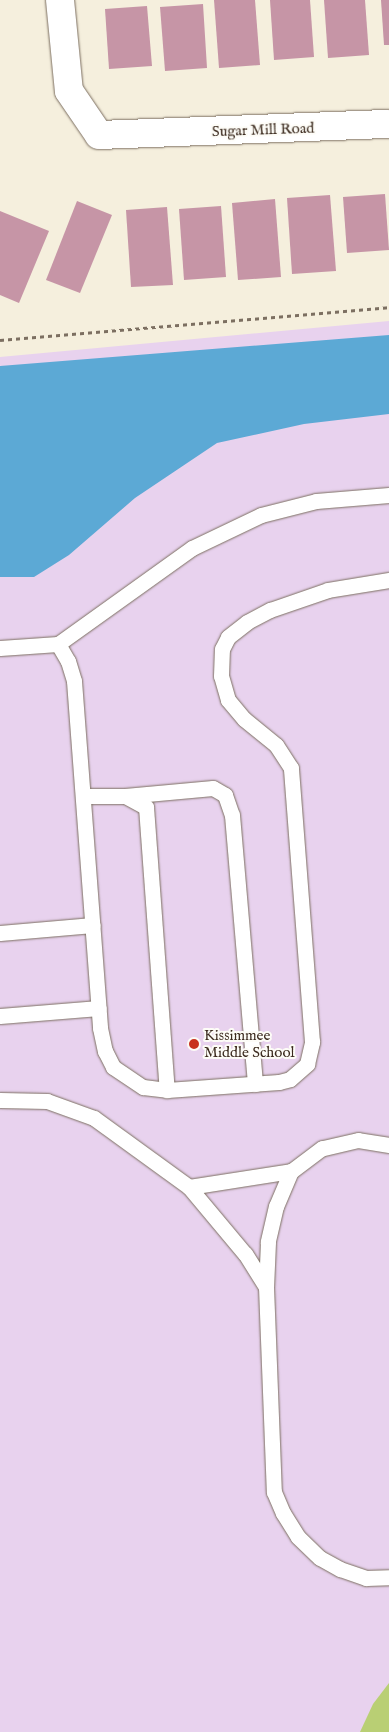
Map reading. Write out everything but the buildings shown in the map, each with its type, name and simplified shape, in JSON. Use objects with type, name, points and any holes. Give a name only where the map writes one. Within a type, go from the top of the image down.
[{"type":"street","name":"Sugar Mill Road","points":[[60,0],[69,91],[99,135],[389,124]]},
{"type":"lane","points":[[0,648],[58,644],[192,548],[261,515],[316,501],[389,495]]},
{"type":"lane","points":[[58,644],[68,661],[74,681],[92,925],[99,1008],[105,1051],[114,1067],[144,1087],[167,1090],[279,1082],[298,1073],[307,1064],[312,1042],[293,783],[286,755],[244,719],[228,700],[221,676],[222,649],[228,637],[247,622],[270,610],[328,590],[389,580]]},
{"type":"lane","points":[[83,796],[125,796],[214,788],[225,795],[232,815],[255,1084]]},
{"type":"lane","points":[[125,796],[146,807],[167,1090]]},
{"type":"lane","points":[[0,933],[92,925]]},
{"type":"lane","points":[[0,1016],[99,1008]]},
{"type":"lane","points":[[0,1100],[47,1101],[94,1118],[189,1187],[245,1254],[266,1286]]},
{"type":"lane","points":[[189,1187],[291,1171],[322,1148],[358,1140],[389,1146]]},
{"type":"lane","points":[[291,1171],[274,1215],[268,1242],[266,1286],[274,1492],[283,1513],[298,1538],[327,1562],[366,1578],[389,1577]]},
{"type":"path","points":[[0,340],[389,307]]},
{"type":"shaded area","name":"Kissimmee Middle School","points":[[389,321],[389,1732],[0,1732],[0,357]]},
{"type":"green space","points":[[389,1683],[389,1732],[360,1732],[373,1704]]},
{"type":"water","points":[[389,335],[389,414],[304,424],[217,443],[135,498],[69,555],[34,577],[0,577],[0,366]]},
{"type":"place","name":"Kissimmee Middle School","points":[[194,1044]]}]
